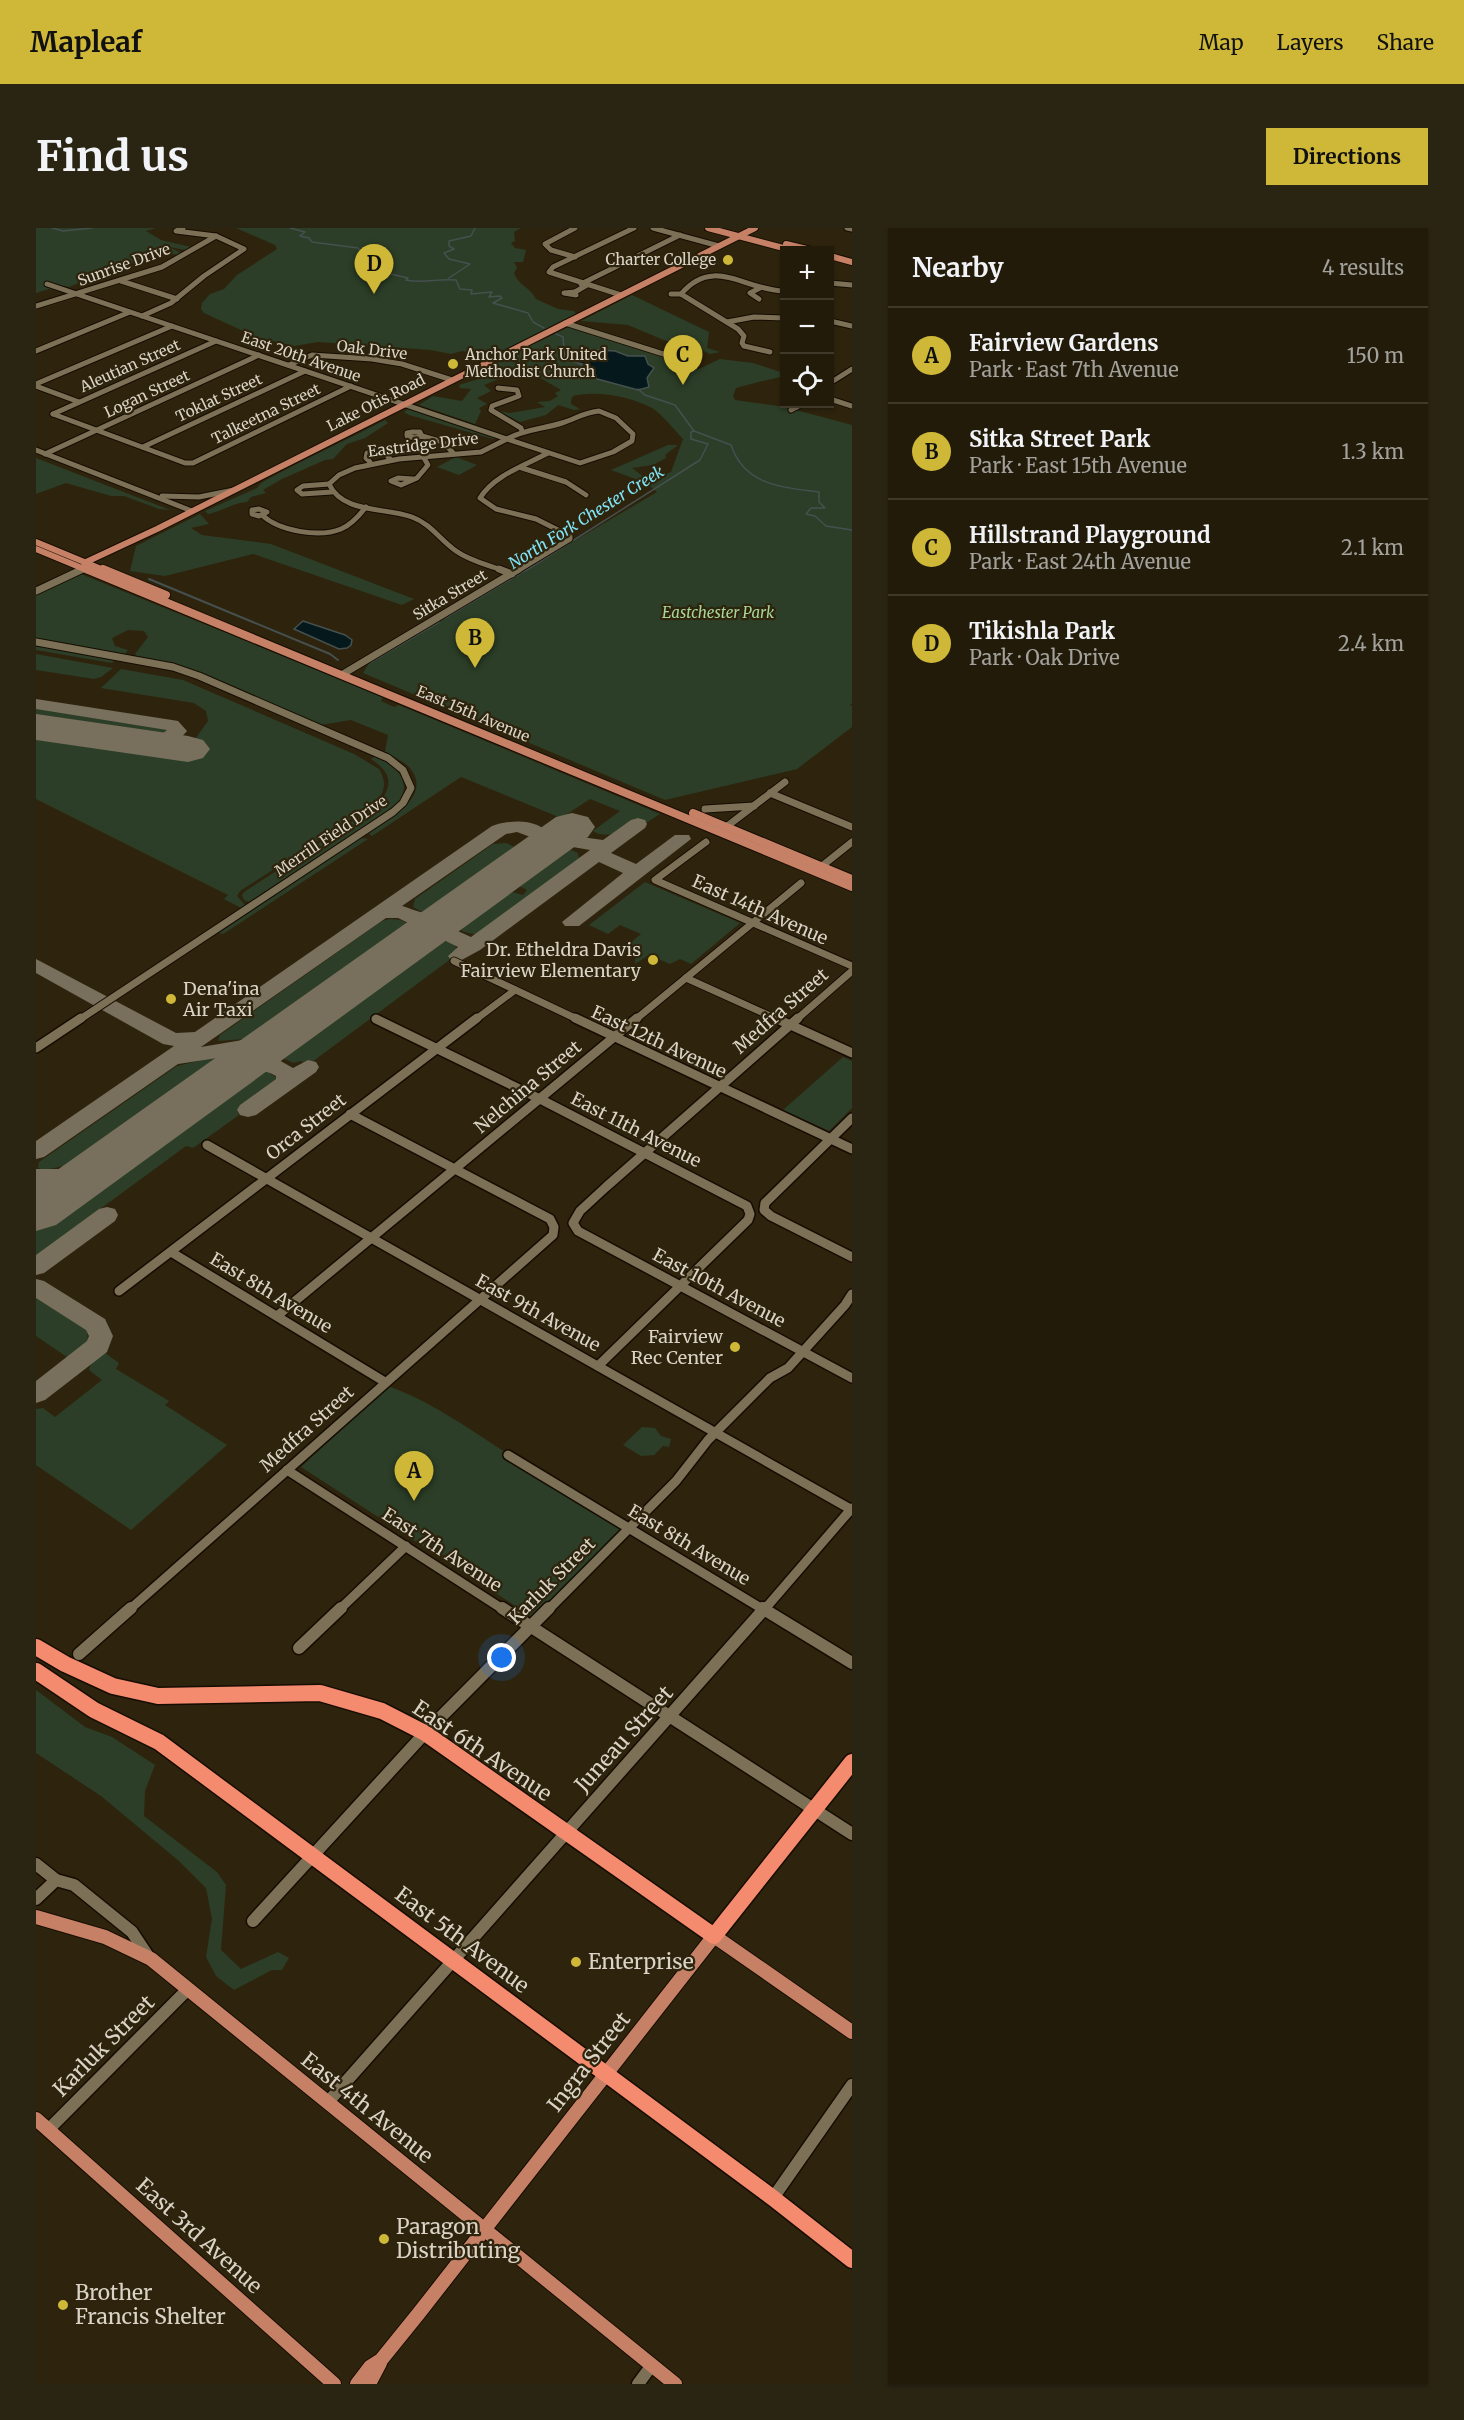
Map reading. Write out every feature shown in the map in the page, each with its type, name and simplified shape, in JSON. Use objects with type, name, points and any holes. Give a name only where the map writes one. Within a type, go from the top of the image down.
[{"type":"highway","name":"East 6th Avenue","points":[[36,1647],[65,1664],[113,1686],[158,1696],[320,1693],[382,1711],[425,1733],[714,1936]]},
{"type":"highway","name":"East 5th Avenue","points":[[36,1671],[94,1710],[159,1742],[852,2260]]},
{"type":"highway","name":"Ingra Street","points":[[714,1936],[852,1762]]},
{"type":"main road","points":[[708,228],[793,246]]},
{"type":"main road","points":[[728,228],[780,246]]},
{"type":"main road","name":"Lake Otis Road","points":[[85,566],[755,228]]},
{"type":"main road","name":"Lake Otis Road","points":[[705,255],[719,246],[764,228]]},
{"type":"main road","points":[[834,257],[852,262]]},
{"type":"main road","points":[[834,262],[852,267]]},
{"type":"main road","points":[[36,542],[85,566]]},
{"type":"main road","points":[[36,549],[85,566]]},
{"type":"main road","name":"East 15th Avenue","points":[[85,566],[852,879]]},
{"type":"main road","name":"East 15th Avenue","points":[[345,673],[852,887]]},
{"type":"main road","points":[[36,1917],[105,1937],[150,1959]]},
{"type":"main road","name":"East 6th Avenue","points":[[714,1936],[852,2032]]},
{"type":"main road","name":"Ingra Street","points":[[357,2384],[370,2367],[381,2360],[714,1936]]},
{"type":"main road","name":"East 4th Avenue","points":[[150,1959],[675,2384]]},
{"type":"main road","name":"East 3rd Avenue","points":[[36,2120],[334,2384]]},
{"type":"main road","points":[[369,2384],[381,2360]]},
{"type":"street","points":[[142,316],[177,299],[204,276],[244,249],[216,236],[176,231],[185,228],[194,232]]},
{"type":"street","points":[[575,228],[545,244],[551,250],[575,257]]},
{"type":"street","points":[[621,296],[549,272],[553,267],[634,228]]},
{"type":"street","points":[[653,228],[719,246]]},
{"type":"street","points":[[847,228],[852,229]]},
{"type":"street","points":[[575,292],[584,285],[680,235]]},
{"type":"street","name":"Sunrise Drive","points":[[36,306],[121,281],[173,262],[216,236]]},
{"type":"street","points":[[681,294],[687,286],[712,274],[771,291],[780,291]]},
{"type":"street","points":[[121,281],[177,299]]},
{"type":"street","points":[[834,283],[852,285]]},
{"type":"street","name":"East 20th Avenue","points":[[47,284],[580,463]]},
{"type":"street","points":[[759,299],[750,293],[760,288]]},
{"type":"street","points":[[671,294],[681,294],[742,332],[744,346],[770,352]]},
{"type":"street","points":[[36,351],[130,312]]},
{"type":"street","points":[[727,322],[754,317],[780,318]]},
{"type":"street","points":[[834,322],[852,326]]},
{"type":"street","points":[[565,323],[692,363]]},
{"type":"street","points":[[36,385],[172,326]]},
{"type":"street","name":"Aleutian Street","points":[[97,430],[53,414],[216,341]]},
{"type":"street","name":"Logan Street","points":[[45,454],[259,355]]},
{"type":"street","name":"Oak Drive","points":[[289,365],[312,355],[372,359],[402,364],[452,380]]},
{"type":"street","points":[[834,380],[852,369]]},
{"type":"street","name":"Toklat Street","points":[[143,447],[305,371]]},
{"type":"street","points":[[36,385],[79,402]]},
{"type":"street","name":"Talkeetna Street","points":[[143,447],[185,464],[193,463],[351,386]]},
{"type":"street","points":[[498,388],[517,390],[519,396],[492,406],[491,410],[521,428],[522,431]]},
{"type":"street","points":[[834,400],[852,406]]},
{"type":"street","name":"Eastridge Drive","points":[[329,484],[343,470],[370,462],[482,452],[522,431],[559,424],[587,412],[598,411],[613,416],[633,435],[632,441],[613,452],[580,463]]},
{"type":"street","points":[[97,430],[143,447]]},
{"type":"street","points":[[422,436],[443,442],[454,454]]},
{"type":"street","points":[[36,450],[192,511]]},
{"type":"street","points":[[370,462],[366,458],[367,453],[373,451],[384,452],[391,460]]},
{"type":"street","points":[[522,468],[549,453]]},
{"type":"street","points":[[413,479],[425,471],[428,465],[424,458]]},
{"type":"street","points":[[522,468],[566,482],[586,495]]},
{"type":"street","name":"Sitka Street","points":[[345,673],[570,539],[566,533],[536,519],[496,509],[480,498],[482,492],[522,468]]},
{"type":"street","points":[[332,492],[302,494],[297,490],[303,486],[329,484],[332,492],[344,501],[397,512],[421,520],[435,529],[454,550],[512,574]]},
{"type":"street","points":[[145,493],[187,498],[234,490]]},
{"type":"street","points":[[262,515],[277,524],[302,531],[322,533],[351,525],[366,507]]},
{"type":"street","points":[[36,590],[85,566]]},
{"type":"street","name":"Merrill Field Drive","points":[[36,642],[172,667],[193,673],[388,758],[403,770],[411,788],[403,802],[393,812],[36,1048]]},
{"type":"street","points":[[726,826],[785,782]]},
{"type":"street","points":[[770,793],[852,827]]},
{"type":"street","points":[[705,809],[754,806]]},
{"type":"street","name":"East 14th Avenue","points":[[706,842],[655,880],[852,969]]},
{"type":"street","points":[[822,866],[852,842]]},
{"type":"street","name":"Nelchina Street","points":[[277,1316],[801,883]]},
{"type":"street","name":"East 12th Avenue","points":[[454,961],[852,1149]]},
{"type":"street","name":"Medfra Street","points":[[573,1223],[580,1211],[852,969]]},
{"type":"street","points":[[686,978],[852,1053]]},
{"type":"street","name":"Orca Street","points":[[119,1291],[515,990]]},
{"type":"street","name":"East 11th Avenue","points":[[376,1019],[540,1099],[739,1201],[749,1211],[748,1220],[680,1286]]},
{"type":"street","points":[[350,1114],[454,1170]]},
{"type":"street","points":[[852,1118],[765,1203],[764,1210],[771,1216],[852,1257]]},
{"type":"street","name":"East 9th Avenue","points":[[207,1145],[852,1509]]},
{"type":"street","name":"Medfra Street","points":[[79,1654],[479,1298],[553,1235],[554,1227],[550,1219],[454,1170]]},
{"type":"street","name":"East 10th Avenue","points":[[573,1223],[578,1231],[852,1378]]},
{"type":"street","name":"East 8th Avenue","points":[[171,1252],[385,1382]]},
{"type":"street","points":[[598,1366],[680,1286]]},
{"type":"street","name":"Karluk Street","points":[[253,1921],[425,1733],[532,1628],[688,1468],[696,1453],[770,1378],[788,1368],[845,1305],[852,1294]]},
{"type":"street","name":"East 8th Avenue","points":[[508,1455],[852,1663]]},
{"type":"street","name":"East 7th Avenue","points":[[287,1470],[852,1834]]},
{"type":"street","name":"Juneau Street","points":[[328,2102],[671,1717],[852,1509]]},
{"type":"street","points":[[299,1648],[406,1546]]},
{"type":"street","name":"East 4th Avenue","points":[[36,1864],[56,1880],[74,1885],[132,1932],[150,1959]]},
{"type":"street","points":[[36,1899],[56,1880]]},
{"type":"street","name":"Karluk Street","points":[[48,2130],[188,1989]]},
{"type":"street","points":[[772,2198],[852,2085]]},
{"type":"street","points":[[638,2384],[652,2365]]},
{"type":"green space","points":[[36,228],[156,228],[146,231],[161,240],[191,247],[186,250],[169,247],[181,253],[177,255],[162,251],[134,263],[77,277],[86,280],[69,287],[64,286],[59,291],[49,289],[36,293]]},
{"type":"green space","points":[[236,228],[521,228],[514,232],[515,241],[511,243],[515,248],[526,250],[523,262],[514,262],[517,268],[514,273],[516,277],[536,299],[558,309],[574,311],[576,314],[494,359],[462,351],[451,354],[431,350],[318,342],[294,346],[256,337],[204,313],[201,309],[202,303],[210,294],[224,289],[237,275],[277,249],[275,245]]},
{"type":"green space","points":[[632,295],[709,332],[707,348],[720,352],[710,354],[683,341],[666,341],[628,325],[581,321]]},
{"type":"green space","name":"Eastchester Park","points":[[571,326],[688,364],[689,368],[699,369],[720,359],[753,363],[780,372],[780,378],[736,388],[733,396],[735,400],[789,408],[852,425],[852,703],[850,705],[852,706],[852,727],[797,769],[665,800],[363,673],[369,663],[391,649],[657,492],[646,483],[611,470],[668,445],[678,445],[665,455],[666,458],[653,465],[632,468],[649,481],[671,472],[683,439],[652,408],[624,398],[603,394],[573,396],[571,404],[580,409],[574,410],[558,405],[546,415],[520,422],[498,411],[510,413],[545,407],[537,402],[550,401],[558,396],[555,393],[561,390],[537,376],[511,374],[484,385],[491,391],[477,398],[487,404],[479,408],[481,411],[475,424],[419,405],[433,396],[462,401],[471,389],[460,388],[459,385],[505,371],[501,368],[482,373],[478,371]]},
{"type":"green space","points":[[408,409],[495,438],[409,415],[404,412]]},
{"type":"green space","points":[[385,420],[388,423],[365,438],[347,444],[333,459],[325,460],[282,479],[263,490],[266,493],[213,513],[208,514],[205,511],[257,488],[261,483],[276,475]]},
{"type":"green space","points":[[456,457],[477,465],[459,475],[437,467]]},
{"type":"green space","points":[[36,458],[170,510],[159,509],[124,496],[111,496],[66,483],[36,494]]},
{"type":"green space","points":[[200,514],[209,524],[191,528],[202,535],[271,544],[414,599],[402,605],[253,554],[165,576],[130,571],[136,546]]},
{"type":"green space","points":[[81,574],[383,697],[381,701],[394,707],[399,705],[660,814],[646,823],[635,819],[620,830],[605,835],[599,834],[593,831],[620,811],[590,799],[561,818],[461,777],[372,836],[368,833],[405,806],[416,788],[415,778],[409,767],[385,752],[388,735],[351,720],[320,725],[193,670],[138,658],[135,654],[148,637],[144,631],[128,630],[112,638],[115,646],[128,650],[124,655],[48,643],[36,638],[36,594]]},
{"type":"green space","points":[[36,646],[115,660],[112,663],[36,650]]},
{"type":"green space","points":[[36,654],[113,668],[94,679],[36,670]]},
{"type":"green space","points":[[121,669],[183,680],[354,754],[379,769],[384,782],[381,794],[376,803],[240,891],[237,896],[245,905],[241,908],[224,899],[228,895],[36,799],[36,735],[183,756],[208,721],[206,711],[194,703],[101,688]]},
{"type":"green space","points":[[36,708],[161,725],[168,729],[163,735],[156,735],[36,719]]},
{"type":"green space","points":[[376,756],[391,765],[404,783],[401,798],[395,806],[249,902],[244,900],[242,895],[244,892],[379,804],[387,790],[388,779],[383,769],[371,759]]},
{"type":"green space","points":[[360,838],[368,839],[223,934],[219,933]]},
{"type":"green space","points":[[506,843],[515,847],[517,852],[436,912],[422,912],[413,907],[415,899],[493,844]]},
{"type":"green space","points":[[567,848],[578,853],[579,859],[476,935],[462,931],[462,922],[505,890],[523,895],[527,890],[515,884]]},
{"type":"green space","points":[[645,882],[740,923],[691,964],[680,959],[670,964],[649,955],[635,964],[636,953],[629,944],[641,934],[620,925],[608,934],[589,925]]},
{"type":"green space","points":[[390,919],[405,922],[410,929],[262,1034],[244,1039],[218,1041],[220,1035],[382,921]]},
{"type":"green space","points":[[444,941],[454,944],[458,951],[454,954],[456,955],[308,1065],[301,1061],[293,1063],[281,1057],[288,1048],[431,944]]},
{"type":"green space","points":[[843,1057],[852,1061],[852,1108],[829,1131],[783,1110]]},
{"type":"green space","points":[[211,1058],[222,1060],[217,1067],[79,1163],[44,1170],[38,1168],[39,1162],[177,1066]]},
{"type":"green space","points":[[258,1070],[265,1070],[277,1078],[237,1110],[239,1115],[193,1148],[186,1146],[36,1256],[36,1230]]},
{"type":"green space","points":[[36,1297],[87,1330],[88,1342],[73,1355],[67,1357],[36,1336]]},
{"type":"green space","points":[[105,1353],[119,1363],[116,1369],[169,1401],[165,1405],[227,1445],[131,1530],[36,1465],[36,1409],[43,1408],[55,1417],[102,1380],[89,1370],[91,1363]]},
{"type":"green space","points":[[388,1386],[419,1399],[448,1416],[505,1452],[507,1460],[622,1527],[534,1618],[301,1467]]},
{"type":"green space","points":[[642,1427],[655,1428],[661,1436],[671,1439],[669,1447],[663,1446],[654,1455],[641,1456],[623,1445]]},
{"type":"green space","points":[[36,1690],[85,1727],[112,1737],[155,1765],[145,1791],[144,1816],[217,1872],[226,1885],[221,1950],[241,1969],[278,1952],[289,1958],[282,1970],[272,1970],[234,1990],[216,1976],[206,1957],[212,1919],[206,1888],[179,1861],[101,1796],[36,1753]]},
{"type":"shaded area","points":[[582,349],[615,351],[628,356],[645,356],[648,364],[654,368],[647,378],[649,387],[638,390],[590,377],[584,371],[584,367],[578,363],[579,358],[592,354]]},
{"type":"shaded area","points":[[303,621],[345,635],[352,640],[351,645],[339,649],[294,629]]},
{"type":"waterway","name":"North Fork Chester Creek","points":[[52,228],[63,231],[92,228]]},
{"type":"waterway","name":"North Fork Chester Creek","points":[[290,228],[305,232],[300,236],[309,238],[312,242],[358,248],[362,253],[357,259],[370,262],[382,272],[408,278],[406,280],[456,280],[460,289],[472,290],[471,294],[492,292],[489,297],[500,296],[502,298],[493,303],[528,313],[533,322],[544,328]]},
{"type":"waterway","points":[[449,278],[470,264],[449,259],[444,253],[454,249],[449,246],[449,241],[471,236],[475,228]]},
{"type":"waterway","points":[[556,334],[563,337],[565,360],[583,364]]},
{"type":"waterway","points":[[638,389],[645,395],[675,405],[694,431]]},
{"type":"waterway","name":"North Fork Chester Creek","points":[[525,571],[700,460],[708,444],[691,439],[691,432],[694,431]]},
{"type":"waterway","points":[[694,431],[731,445],[737,459],[755,477],[779,486],[819,492],[819,502],[825,508],[811,508],[806,514],[815,516],[826,526],[852,530]]},
{"type":"waterway","name":"North Fork Chester Creek","points":[[445,618],[527,569]]},
{"type":"waterway","name":"North Fork Chester Creek","points":[[149,579],[330,654],[338,660]]},
{"type":"waterway","name":"North Fork Chester Creek","points":[[371,662],[439,622]]},
{"type":"taxiway","points":[[36,704],[172,725],[178,731],[165,740],[129,740]]},
{"type":"taxiway","points":[[611,844],[638,824]]},
{"type":"taxiway","points":[[381,912],[499,830],[517,826],[534,830],[544,838],[543,848]]},
{"type":"taxiway","points":[[632,870],[641,869],[682,839]]},
{"type":"taxiway","points":[[551,843],[567,840],[596,846],[611,844]]},
{"type":"taxiway","points":[[597,854],[611,844]]},
{"type":"taxiway","points":[[472,946],[597,854]]},
{"type":"taxiway","points":[[597,854],[632,870]]},
{"type":"taxiway","points":[[572,922],[634,874],[632,870]]},
{"type":"taxiway","points":[[36,1152],[381,912]]},
{"type":"taxiway","points":[[381,912],[401,912],[472,946]]},
{"type":"taxiway","points":[[416,919],[438,919],[454,912]]},
{"type":"taxiway","points":[[458,956],[472,946]]},
{"type":"taxiway","points":[[36,965],[170,1039],[182,1041],[200,1037]]},
{"type":"taxiway","points":[[238,1048],[266,1043],[281,1036]]},
{"type":"taxiway","points":[[177,1057],[240,1048],[270,1064]]},
{"type":"taxiway","points":[[231,1072],[251,1063],[270,1064]]},
{"type":"taxiway","points":[[270,1064],[284,1071],[288,1077],[286,1083]]},
{"type":"taxiway","points":[[286,1083],[308,1067]]},
{"type":"taxiway","points":[[248,1110],[286,1083]]},
{"type":"taxiway","points":[[36,1177],[76,1177],[93,1171]]},
{"type":"taxiway","points":[[36,1267],[107,1215]]},
{"type":"taxiway","points":[[36,1287],[96,1325],[101,1336],[98,1346],[36,1394]]},
{"type":"runway","points":[[36,727],[188,749]]},
{"type":"runway","points":[[36,1212],[572,827]]},
{"type":"place","name":"Charter College","points":[[728,260]]},
{"type":"place","name":"Tikishla Park","points":[[374,294]]},
{"type":"place","name":"Anchor Park United Methodist Church","points":[[453,364]]},
{"type":"place","name":"Hillstrand Playground","points":[[683,385]]},
{"type":"place","name":"Sitka Street Park","points":[[475,668]]},
{"type":"place","name":"Dr. Etheldra Davis Fairview Elementary","points":[[653,960]]},
{"type":"place","name":"Dena'ina Air Taxi","points":[[171,999]]},
{"type":"place","name":"Fairview Rec Center","points":[[735,1347]]},
{"type":"place","name":"Fairview Gardens","points":[[414,1501]]},
{"type":"place","name":"Enterprise","points":[[576,1962]]},
{"type":"place","name":"Paragon Distributing","points":[[384,2239]]},
{"type":"place","name":"Brother Francis Shelter","points":[[63,2305]]}]
